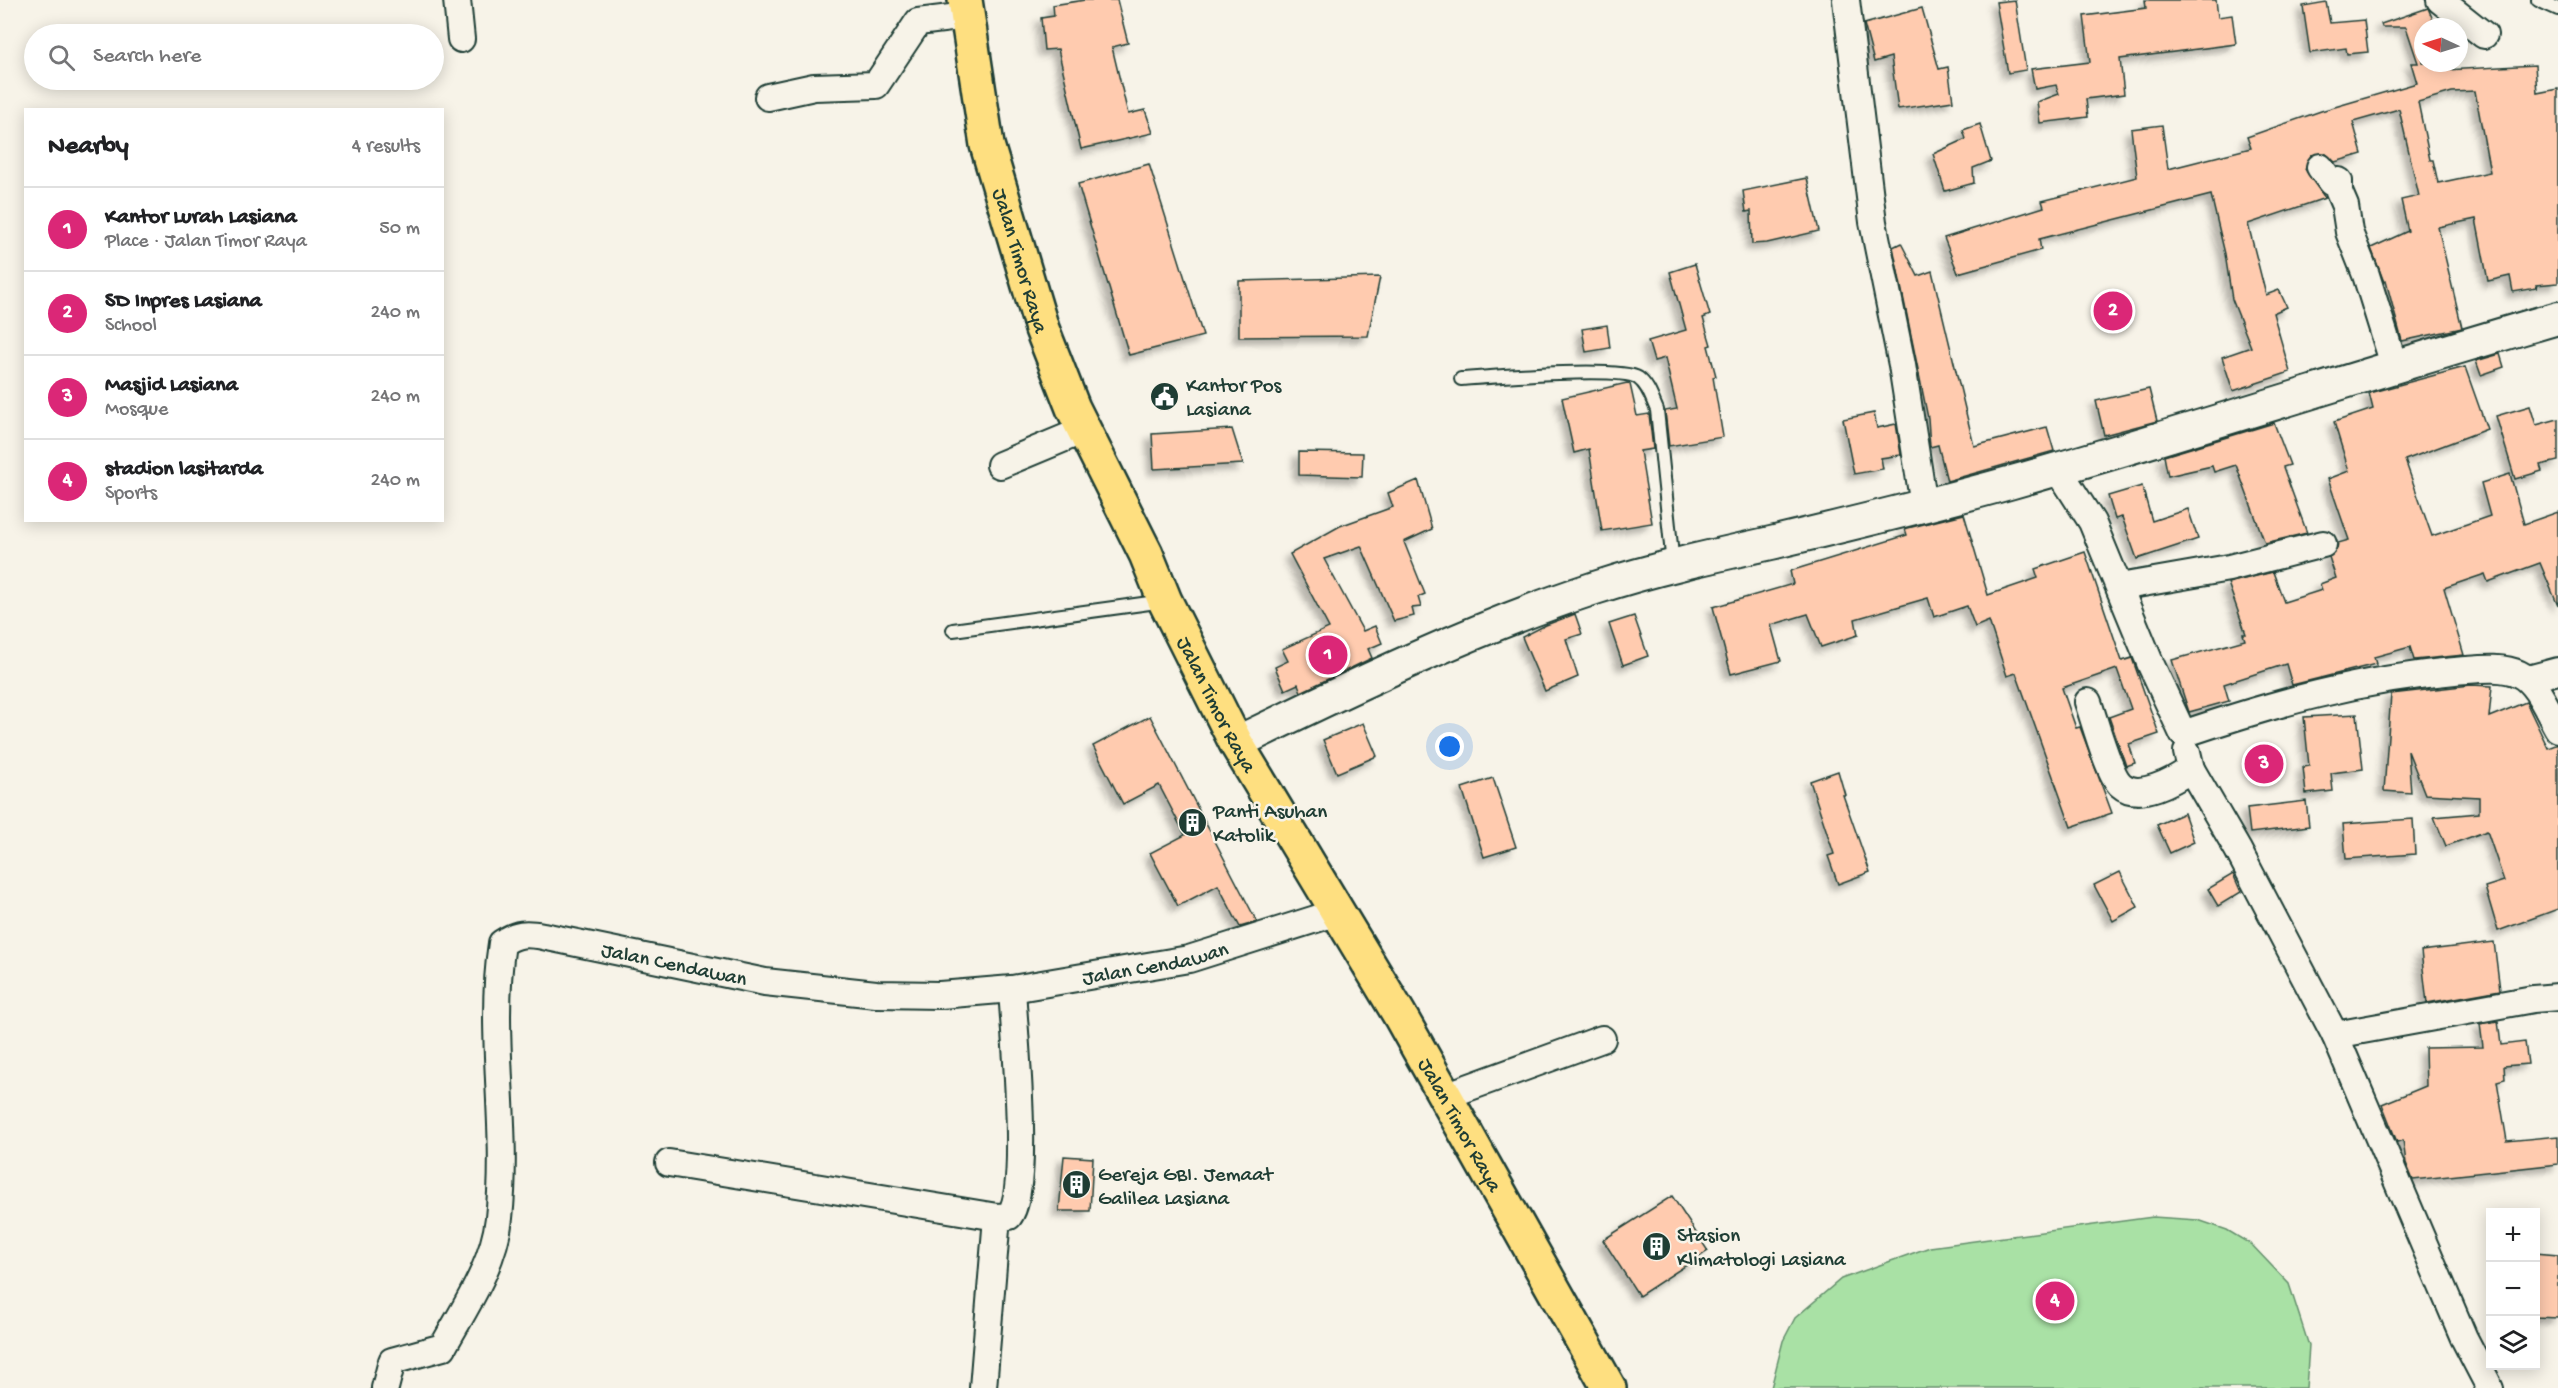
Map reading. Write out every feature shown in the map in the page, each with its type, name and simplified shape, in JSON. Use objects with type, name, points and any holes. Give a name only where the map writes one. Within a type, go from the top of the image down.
[{"type":"highway","name":"Jalan Timor Raya","points":[[966,8],[987,146],[1005,211],[1042,329],[1084,430],[1146,554],[1165,601],[1236,742],[1445,1096],[1609,1388]]},
{"type":"street","points":[[457,0],[460,39]]},
{"type":"street","points":[[1846,0],[1873,222],[1902,365],[1924,506]]},
{"type":"street","points":[[2440,0],[2484,35]]},
{"type":"street","points":[[768,97],[814,87],[876,85],[918,22],[966,8]]},
{"type":"street","points":[[2320,167],[2331,182],[2339,181],[2339,192],[2345,206],[2349,232],[2366,275],[2394,365]]},
{"type":"street","points":[[1236,742],[1445,644],[1597,588],[1673,566],[1924,506],[2165,439],[2394,365],[2558,318]]},
{"type":"street","points":[[1000,465],[1084,430]]},
{"type":"street","points":[[2058,469],[2092,522],[2151,665],[2183,734],[2191,769],[2238,850],[2335,1035],[2464,1338],[2490,1388]]},
{"type":"street","points":[[2120,587],[2229,568],[2323,544]]},
{"type":"street","points":[[2183,734],[2253,710],[2367,682],[2481,669],[2517,672],[2528,679],[2558,729]]},
{"type":"street","points":[[2528,679],[2558,671]]},
{"type":"street","points":[[2088,702],[2110,765],[2119,784],[2126,789],[2153,789],[2191,769]]},
{"type":"street","name":"Jalan Cendawan","points":[[385,1388],[392,1361],[442,1347],[477,1287],[490,1252],[499,1219],[501,1133],[496,1027],[499,961],[502,943],[513,936],[524,933],[543,936],[765,982],[876,994],[940,995],[1012,989],[1190,959],[1338,912]]},
{"type":"street","points":[[669,1163],[997,1217],[1009,1216],[1014,1210],[1019,1184],[1019,1109],[1012,989]]},
{"type":"street","points":[[2335,1035],[2533,999],[2558,998]]},
{"type":"street","points":[[1445,1096],[1602,1039]]},
{"type":"street","points":[[983,1388],[997,1217]]},
{"type":"lane","points":[[2538,0],[2558,9]]},
{"type":"lane","points":[[1461,379],[1531,374],[1621,374],[1636,377],[1646,387],[1657,410],[1673,566]]},
{"type":"lane","points":[[953,630],[1165,601]]},
{"type":"green space","points":[[2153,1217],[2198,1220],[2227,1230],[2252,1245],[2289,1284],[2309,1346],[2306,1388],[1771,1388],[1783,1341],[1795,1318],[1841,1279],[1930,1247]]},
{"type":"building","points":[[1085,0],[1117,0],[1128,43],[1112,47],[1128,114],[1145,110],[1153,133],[1081,149],[1058,49],[1044,50],[1041,18],[1054,16],[1053,5]]},
{"type":"building","points":[[2015,0],[2026,70],[2008,73],[1996,2]]},
{"type":"building","points":[[2145,0],[2216,0],[2218,17],[2232,15],[2236,44],[2120,59],[2124,94],[2086,99],[2088,117],[2040,123],[2037,102],[2059,94],[2056,85],[2035,89],[2031,69],[2090,62],[2084,16],[2146,8]]},
{"type":"building","points":[[2326,2],[2330,23],[2364,20],[2368,52],[2347,54],[2346,48],[2310,53],[2303,6]]},
{"type":"building","points":[[1922,8],[1939,69],[1948,67],[1953,101],[1898,109],[1891,57],[1874,62],[1864,24]]},
{"type":"building","points":[[2428,8],[2432,18],[2414,18],[2414,51],[2406,27],[2382,27],[2381,24]]},
{"type":"building","points":[[2411,63],[2414,63],[2414,72],[2468,72],[2468,69],[2535,65],[2537,93],[2558,89],[2558,283],[2536,285],[2537,288],[2513,292],[2510,276],[2488,281],[2476,219],[2438,227],[2462,328],[2402,341],[2386,281],[2384,282],[2371,248],[2408,231],[2401,200],[2419,196],[2399,109],[2353,122],[2362,154],[2335,162],[2325,153],[2311,155],[2305,169],[2325,198],[2248,224],[2266,295],[2279,290],[2287,307],[2273,313],[2290,372],[2233,391],[2222,357],[2251,347],[2232,299],[2225,254],[2211,195],[2039,239],[2041,250],[1958,273],[1944,238],[2044,207],[2042,201],[2137,177],[2131,129],[2162,125],[2168,169],[2251,148],[2247,137],[2321,111],[2417,83]],"holes":[[[2475,91],[2490,172],[2438,183],[2433,160],[2430,160],[2418,102],[2452,92]]]},
{"type":"building","points":[[1980,124],[1991,161],[1973,168],[1974,183],[1945,191],[1933,154],[1966,139],[1963,130]]},
{"type":"building","points":[[1149,164],[1203,336],[1129,355],[1078,184]]},
{"type":"building","points":[[1807,178],[1819,231],[1767,243],[1752,244],[1751,211],[1746,212],[1743,191]]},
{"type":"building","points":[[1901,243],[1918,276],[1932,271],[1974,446],[2047,427],[2054,451],[1947,481],[1938,445],[1930,447],[1928,418],[1893,247]]},
{"type":"building","points":[[1695,264],[1710,315],[1703,318],[1711,345],[1708,346],[1716,376],[1713,377],[1723,437],[1669,446],[1665,411],[1677,409],[1665,358],[1654,361],[1648,341],[1686,330],[1670,272]]},
{"type":"building","points":[[1380,277],[1368,336],[1239,337],[1239,281]]},
{"type":"building","points":[[1607,325],[1610,348],[1586,352],[1582,329]]},
{"type":"building","points":[[2500,354],[2504,367],[2481,375],[2476,361]]},
{"type":"building","points":[[2465,367],[2487,429],[2405,460],[2432,536],[2490,516],[2481,483],[2510,474],[2524,524],[2558,512],[2558,606],[2540,563],[2488,582],[2485,574],[2444,588],[2464,655],[2414,660],[2410,647],[2374,657],[2376,664],[2292,685],[2286,664],[2224,684],[2229,701],[2189,712],[2172,660],[2245,640],[2243,634],[2246,634],[2228,583],[2273,572],[2284,602],[2322,590],[2320,584],[2336,578],[2329,557],[2337,549],[2338,543],[2349,540],[2328,479],[2349,471],[2334,422],[2373,409],[2369,393]]},
{"type":"building","points":[[1630,384],[1637,416],[1649,414],[1653,449],[1640,451],[1652,523],[1602,531],[1589,449],[1574,453],[1562,398]]},
{"type":"building","points":[[2149,389],[2157,421],[2104,435],[2096,401]]},
{"type":"building","points":[[2530,406],[2536,425],[2558,419],[2558,461],[2540,465],[2542,471],[2515,479],[2496,416]]},
{"type":"building","points":[[1874,413],[1877,428],[1896,424],[1901,455],[1881,458],[1883,469],[1854,474],[1843,419]]},
{"type":"building","points":[[2274,423],[2290,465],[2283,467],[2307,533],[2265,543],[2236,465],[2214,472],[2212,466],[2168,476],[2164,456]]},
{"type":"building","points":[[1232,429],[1243,464],[1154,469],[1152,434]]},
{"type":"building","points":[[1299,452],[1363,453],[1362,477],[1299,475]]},
{"type":"building","points":[[1418,480],[1432,529],[1404,542],[1425,594],[1418,597],[1421,607],[1412,608],[1414,616],[1394,621],[1361,546],[1324,559],[1363,631],[1375,626],[1382,643],[1368,649],[1372,658],[1301,692],[1298,684],[1285,690],[1275,667],[1288,661],[1282,649],[1329,628],[1290,554],[1340,526],[1393,507],[1388,493]]},
{"type":"building","points":[[2142,486],[2152,521],[2188,509],[2198,539],[2137,559],[2122,517],[2115,519],[2108,496]]},
{"type":"building","points":[[1964,514],[1988,595],[2038,578],[2035,569],[2085,552],[2122,661],[2132,658],[2159,734],[2129,744],[2135,763],[2126,766],[2109,717],[2131,709],[2117,669],[2062,688],[2076,728],[2080,727],[2112,813],[2071,827],[2016,673],[2007,676],[1989,621],[1975,627],[1967,606],[1934,617],[1928,598],[1855,619],[1858,635],[1821,647],[1808,614],[1771,625],[1781,661],[1731,674],[1713,607],[1793,584],[1790,571],[1907,535],[1905,529],[1908,528]]},
{"type":"building","points":[[1575,614],[1582,634],[1566,639],[1578,677],[1545,691],[1522,637]]},
{"type":"building","points":[[1634,616],[1648,656],[1623,665],[1609,624]]},
{"type":"building","points":[[2471,685],[2492,686],[2489,717],[2526,702],[2548,748],[2558,744],[2558,909],[2498,931],[2485,887],[2504,881],[2487,831],[2446,846],[2434,817],[2479,813],[2479,797],[2425,794],[2408,751],[2411,793],[2384,791],[2391,694]]},
{"type":"building","points":[[2357,714],[2363,769],[2331,773],[2333,791],[2306,794],[2303,767],[2309,766],[2304,717]]},
{"type":"building","name":"Panti Asuhan Katolik","points":[[1150,716],[1257,922],[1240,927],[1218,885],[1178,906],[1150,853],[1185,835],[1159,785],[1123,804],[1093,746]]},
{"type":"building","points":[[1363,723],[1377,756],[1337,773],[1323,740]]},
{"type":"building","points":[[1838,771],[1845,795],[1843,795],[1870,872],[1838,884],[1828,856],[1834,854],[1810,781]]},
{"type":"building","points":[[1493,778],[1516,847],[1484,857],[1462,788]]},
{"type":"building","points":[[2306,801],[2309,826],[2250,833],[2247,808]]},
{"type":"building","points":[[2184,813],[2194,842],[2170,853],[2157,825]]},
{"type":"building","points":[[2413,819],[2415,854],[2346,859],[2343,824]]},
{"type":"building","points":[[2120,872],[2138,907],[2113,921],[2094,885]]},
{"type":"building","points":[[2233,874],[2241,892],[2218,906],[2208,889]]},
{"type":"building","points":[[2494,942],[2500,990],[2427,1003],[2421,951]]},
{"type":"building","points":[[2498,1021],[2501,1045],[2525,1042],[2528,1064],[2504,1066],[2505,1079],[2497,1081],[2507,1141],[2558,1136],[2558,1164],[2413,1180],[2406,1163],[2403,1140],[2397,1142],[2382,1104],[2426,1086],[2425,1048],[2483,1047],[2480,1024]]},
{"type":"building","name":"Gereja GBI. Jemaat Galilea Lasiana","points":[[1064,1156],[1093,1158],[1090,1211],[1059,1211]]},
{"type":"building","name":"Stasion Klimatologi Lasiana","points":[[1672,1196],[1708,1251],[1639,1296],[1603,1240]]},
{"type":"building","points":[[2540,1253],[2558,1255],[2558,1318],[2540,1317]]},
{"type":"place","name":"SD Inpres Lasiana","points":[[2113,311]]},
{"type":"place","name":"Kantor Pos Lasiana","points":[[1165,396]]},
{"type":"place","name":"Kantor Lurah Lasiana","points":[[1328,655]]},
{"type":"place","name":"Masjid Lasiana","points":[[2264,764]]},
{"type":"place","name":"Panti Asuhan Katolik","points":[[1192,822]]},
{"type":"place","name":"Gereja GBI. Jemaat Galilea Lasiana","points":[[1077,1185]]},
{"type":"place","name":"Stasion Klimatologi Lasiana","points":[[1656,1246]]},
{"type":"place","name":"stadion lasitarda","points":[[2055,1301]]}]
